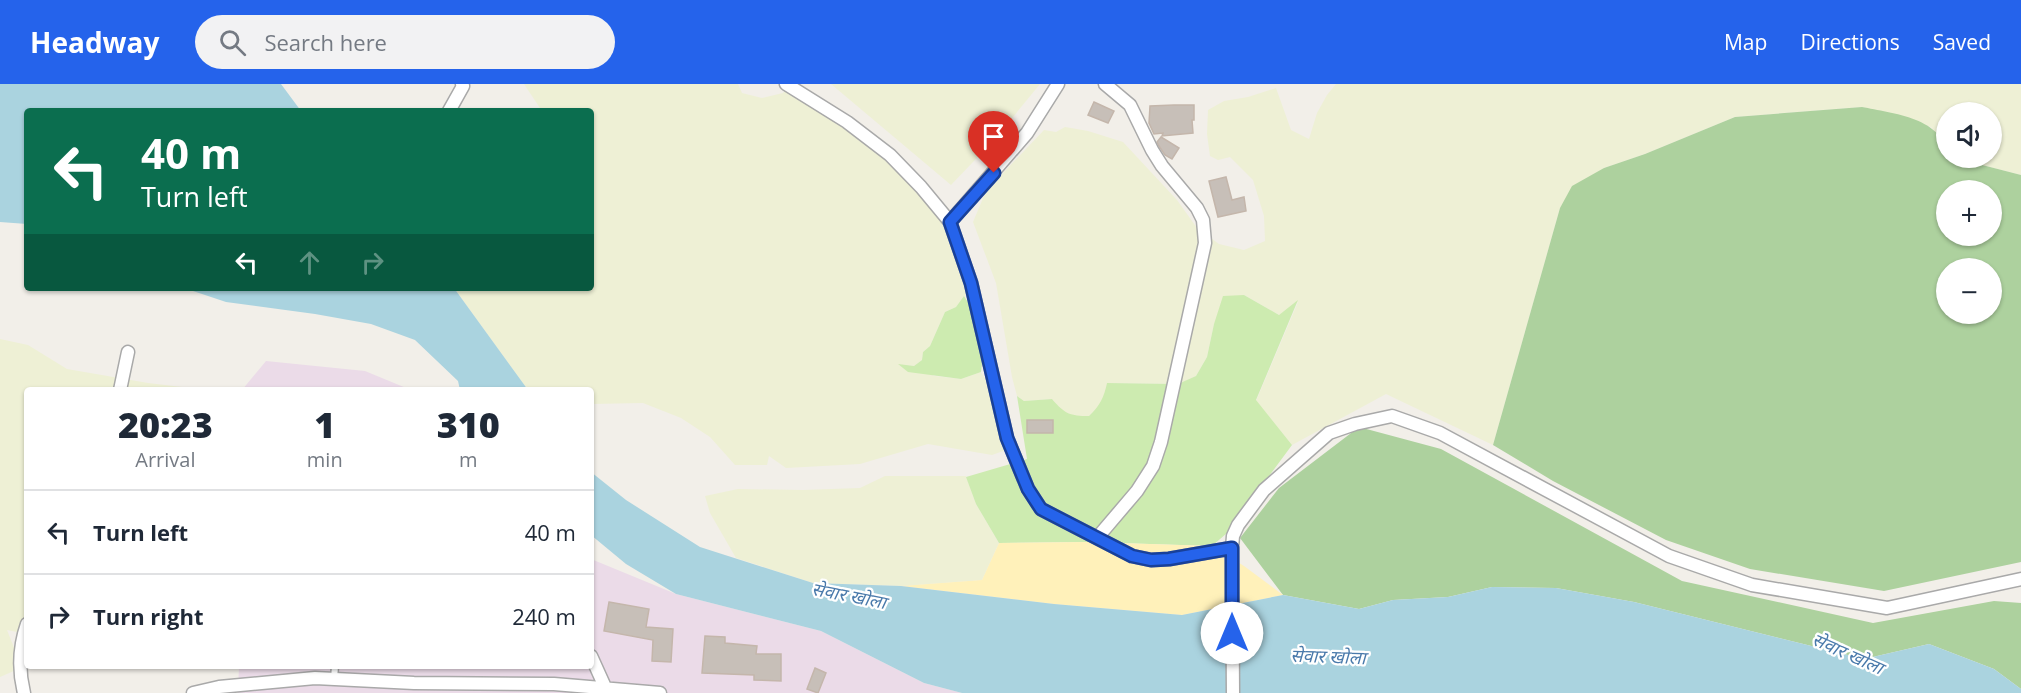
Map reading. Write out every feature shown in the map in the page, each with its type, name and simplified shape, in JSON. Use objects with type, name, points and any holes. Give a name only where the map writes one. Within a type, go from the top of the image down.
[{"type":"street","points":[[450,108],[462,84]]},
{"type":"street","points":[[786,84],[847,122],[890,155],[921,186],[950,222],[971,283],[1007,438],[1028,489],[1041,509],[1132,556],[1151,560],[1232,548]]},
{"type":"street","points":[[950,222],[1027,133],[1058,84]]},
{"type":"street","points":[[1097,538],[1137,491],[1153,466],[1166,420],[1205,243],[1203,220],[1197,208],[1177,186],[1152,150],[1130,105],[1105,84]]},
{"type":"street","points":[[121,387],[128,352]]},
{"type":"street","points":[[1233,693],[1232,548],[1238,525],[1264,490],[1329,433],[1354,424],[1392,416],[1440,434],[1669,556],[1752,585],[1887,608],[2021,579]]},
{"type":"street","points":[[24,633],[21,642],[20,674],[24,693]]},
{"type":"street","points":[[594,663],[605,687]]},
{"type":"street","points":[[193,693],[219,687],[315,678],[334,672],[414,682],[554,684],[660,693]]},
{"type":"shaded area","points":[[266,361],[365,371],[404,387],[244,387]]},
{"type":"shaded area","points":[[594,560],[676,594],[821,631],[924,683],[962,693],[238,693],[239,669],[594,669]]},
{"type":"green space","points":[[524,84],[738,84],[742,93],[762,98],[783,93],[790,85],[822,101],[951,215],[974,285],[956,307],[945,312],[930,346],[923,352],[922,360],[914,366],[899,365],[935,376],[961,379],[981,372],[987,382],[1000,419],[1006,450],[992,455],[928,444],[860,464],[786,468],[769,456],[767,465],[735,465],[710,437],[681,418],[643,403],[594,404],[594,387],[527,387],[524,385],[456,291],[594,291],[594,108],[540,108]]},
{"type":"green space","points":[[831,84],[1040,84],[995,139],[951,185]]},
{"type":"green space","points":[[1336,84],[2021,84],[2021,175],[1994,168],[2002,168],[2002,102],[1936,102],[1936,133],[1931,127],[1862,107],[1735,117],[1645,154],[1604,168],[1560,208],[1493,445],[1386,394],[1292,445],[1256,401],[1298,302],[1279,315],[1244,295],[1214,324],[1207,357],[1196,376],[1179,384],[1107,383],[1105,396],[1098,408],[1089,416],[1074,416],[1062,411],[1052,399],[1024,401],[1017,396],[996,283],[973,222],[986,191],[1044,130],[1056,132],[1065,127],[1088,131],[1123,142],[1177,200],[1197,228],[1219,244],[1244,250],[1265,241],[1264,216],[1253,180],[1230,157],[1218,160],[1210,156],[1207,134],[1208,110],[1224,101],[1248,97],[1276,88],[1291,130],[1309,139],[1317,113]]},
{"type":"green space","points":[[1862,107],[1902,115],[1928,126],[1936,132],[1936,168],[1994,168],[2021,175],[2021,562],[1884,591],[1750,569],[1666,540],[1553,481],[1493,445],[1560,208],[1572,186],[1604,168],[1645,154],[1735,117]]},
{"type":"green space","points":[[1244,295],[1279,315],[1298,300],[1256,400],[1292,445],[1227,533],[1212,546],[1087,542],[999,543],[976,504],[966,477],[1027,459],[1017,396],[1024,401],[1052,399],[1068,413],[1089,416],[1101,401],[1107,383],[1178,384],[1196,376],[1207,357],[1223,296]]},
{"type":"green space","points":[[964,296],[978,318],[983,355],[981,372],[961,379],[908,372],[898,364],[914,366],[922,360],[923,352],[930,346],[945,312],[956,307]]},
{"type":"green space","points":[[0,339],[28,345],[67,369],[182,387],[24,387],[24,633],[7,630],[15,650],[16,670],[0,677]]},
{"type":"green space","points":[[1359,427],[1441,449],[1682,581],[1873,623],[1994,601],[2021,603],[2021,689],[1994,669],[1929,644],[1864,659],[1634,602],[1556,588],[1492,587],[1448,597],[1393,600],[1359,609],[1283,595],[1240,538],[1279,488]]},
{"type":"green space","points":[[885,476],[966,476],[976,504],[999,543],[982,580],[901,586],[813,583],[736,558],[710,513],[705,496],[738,489],[860,488]]},
{"type":"sand","points":[[1087,542],[1212,546],[1283,595],[1182,615],[1054,604],[901,586],[982,580],[999,543]]},
{"type":"water","points":[[0,84],[281,84],[299,108],[24,108],[24,224],[0,222]]},
{"type":"water","points":[[193,291],[456,291],[526,387],[459,387],[458,381],[415,340],[371,324],[226,302]]},
{"type":"water","name":"सेवार खोला","points":[[594,474],[626,500],[700,547],[813,583],[901,586],[1054,604],[1182,615],[1283,595],[1359,609],[1393,600],[1448,597],[1492,587],[1556,588],[1634,602],[1864,659],[1929,644],[1994,669],[2021,689],[2021,693],[962,693],[924,683],[821,631],[676,594],[626,564],[594,537]]},
{"type":"building","points":[[1094,102],[1114,111],[1108,123],[1088,115]]},
{"type":"building","points":[[1194,105],[1193,133],[1162,136],[1163,133],[1154,134],[1149,123],[1150,106]]},
{"type":"building","points":[[1161,137],[1179,148],[1172,159],[1165,155],[1157,142]]},
{"type":"building","points":[[1226,177],[1232,200],[1244,197],[1246,211],[1218,217],[1209,181]]},
{"type":"building","points":[[1027,420],[1053,420],[1053,433],[1027,433]]},
{"type":"building","points":[[609,602],[649,609],[646,627],[673,629],[671,662],[652,661],[653,640],[604,631]]},
{"type":"building","points":[[705,636],[725,637],[725,643],[757,646],[756,654],[781,654],[781,681],[754,680],[754,675],[702,673]]},
{"type":"building","points":[[815,668],[826,673],[818,693],[807,689]]},
{"type":"route","points":[[994,173],[950,222],[971,283],[1007,438],[1028,489],[1041,509],[1132,556],[1151,560],[1169,559],[1232,548],[1232,633]]}]
